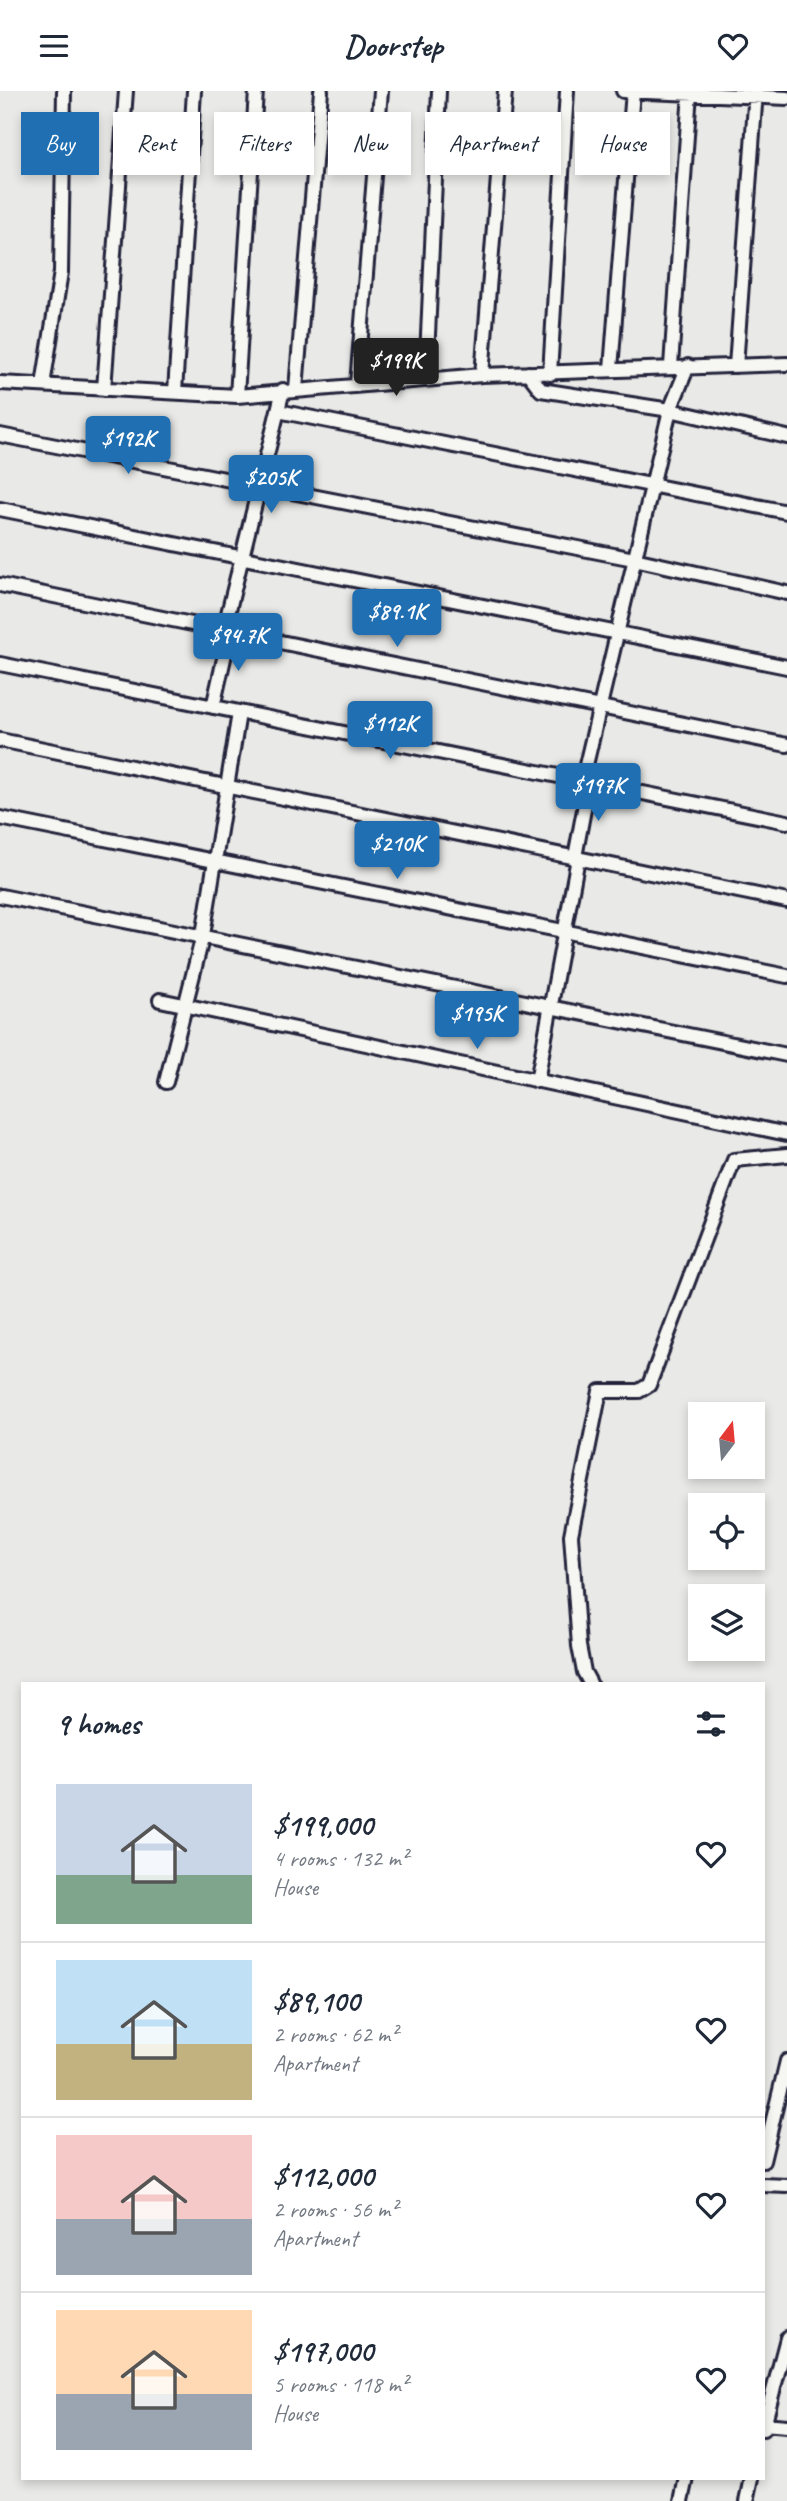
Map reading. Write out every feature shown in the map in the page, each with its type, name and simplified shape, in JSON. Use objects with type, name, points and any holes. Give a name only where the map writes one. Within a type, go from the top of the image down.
[{"type":"street","points":[[43,385],[61,272],[64,91]]},
{"type":"street","points":[[104,389],[126,91]]},
{"type":"street","points":[[175,393],[194,91]]},
{"type":"street","points":[[237,396],[256,91]]},
{"type":"street","points":[[213,708],[227,631],[278,411],[289,390],[321,91]]},
{"type":"street","points":[[357,384],[381,91]]},
{"type":"street","points":[[426,379],[439,91]]},
{"type":"street","points":[[482,375],[505,91]]},
{"type":"street","points":[[550,374],[567,91]]},
{"type":"street","points":[[623,91],[755,94],[787,99]]},
{"type":"street","points":[[611,369],[633,91]]},
{"type":"street","points":[[671,366],[690,92]]},
{"type":"street","points":[[736,366],[755,94]]},
{"type":"street","points":[[0,383],[237,396],[482,375],[550,374],[671,366],[786,365]]},
{"type":"street","points":[[537,1081],[565,932],[598,708],[670,410],[688,366]]},
{"type":"street","points":[[528,373],[541,390],[670,410],[787,437]]},
{"type":"street","points":[[278,411],[787,512]]},
{"type":"street","points":[[0,435],[261,484],[634,559],[787,593]]},
{"type":"street","points":[[0,509],[787,667]]},
{"type":"street","points":[[0,585],[787,745]]},
{"type":"street","points":[[0,664],[787,822]]},
{"type":"street","points":[[166,1081],[203,935],[239,713]]},
{"type":"street","points":[[0,740],[226,784],[787,901]]},
{"type":"street","points":[[0,818],[787,976]]},
{"type":"street","points":[[1,897],[203,935],[787,1055]]},
{"type":"street","points":[[160,1000],[787,1134]]},
{"type":"street","points":[[589,1682],[584,1672],[579,1646],[570,1535],[600,1391],[639,1391],[649,1385],[734,1160],[787,1155]]},
{"type":"street","points":[[765,2154],[784,2087],[787,2061]]},
{"type":"street","points":[[765,2185],[787,2186]]},
{"type":"street","points":[[765,2418],[787,2338]]},
{"type":"street","points":[[765,2425],[787,2425]]},
{"type":"street","points":[[681,2501],[686,2480]]},
{"type":"street","points":[[747,2501],[752,2480]]}]
